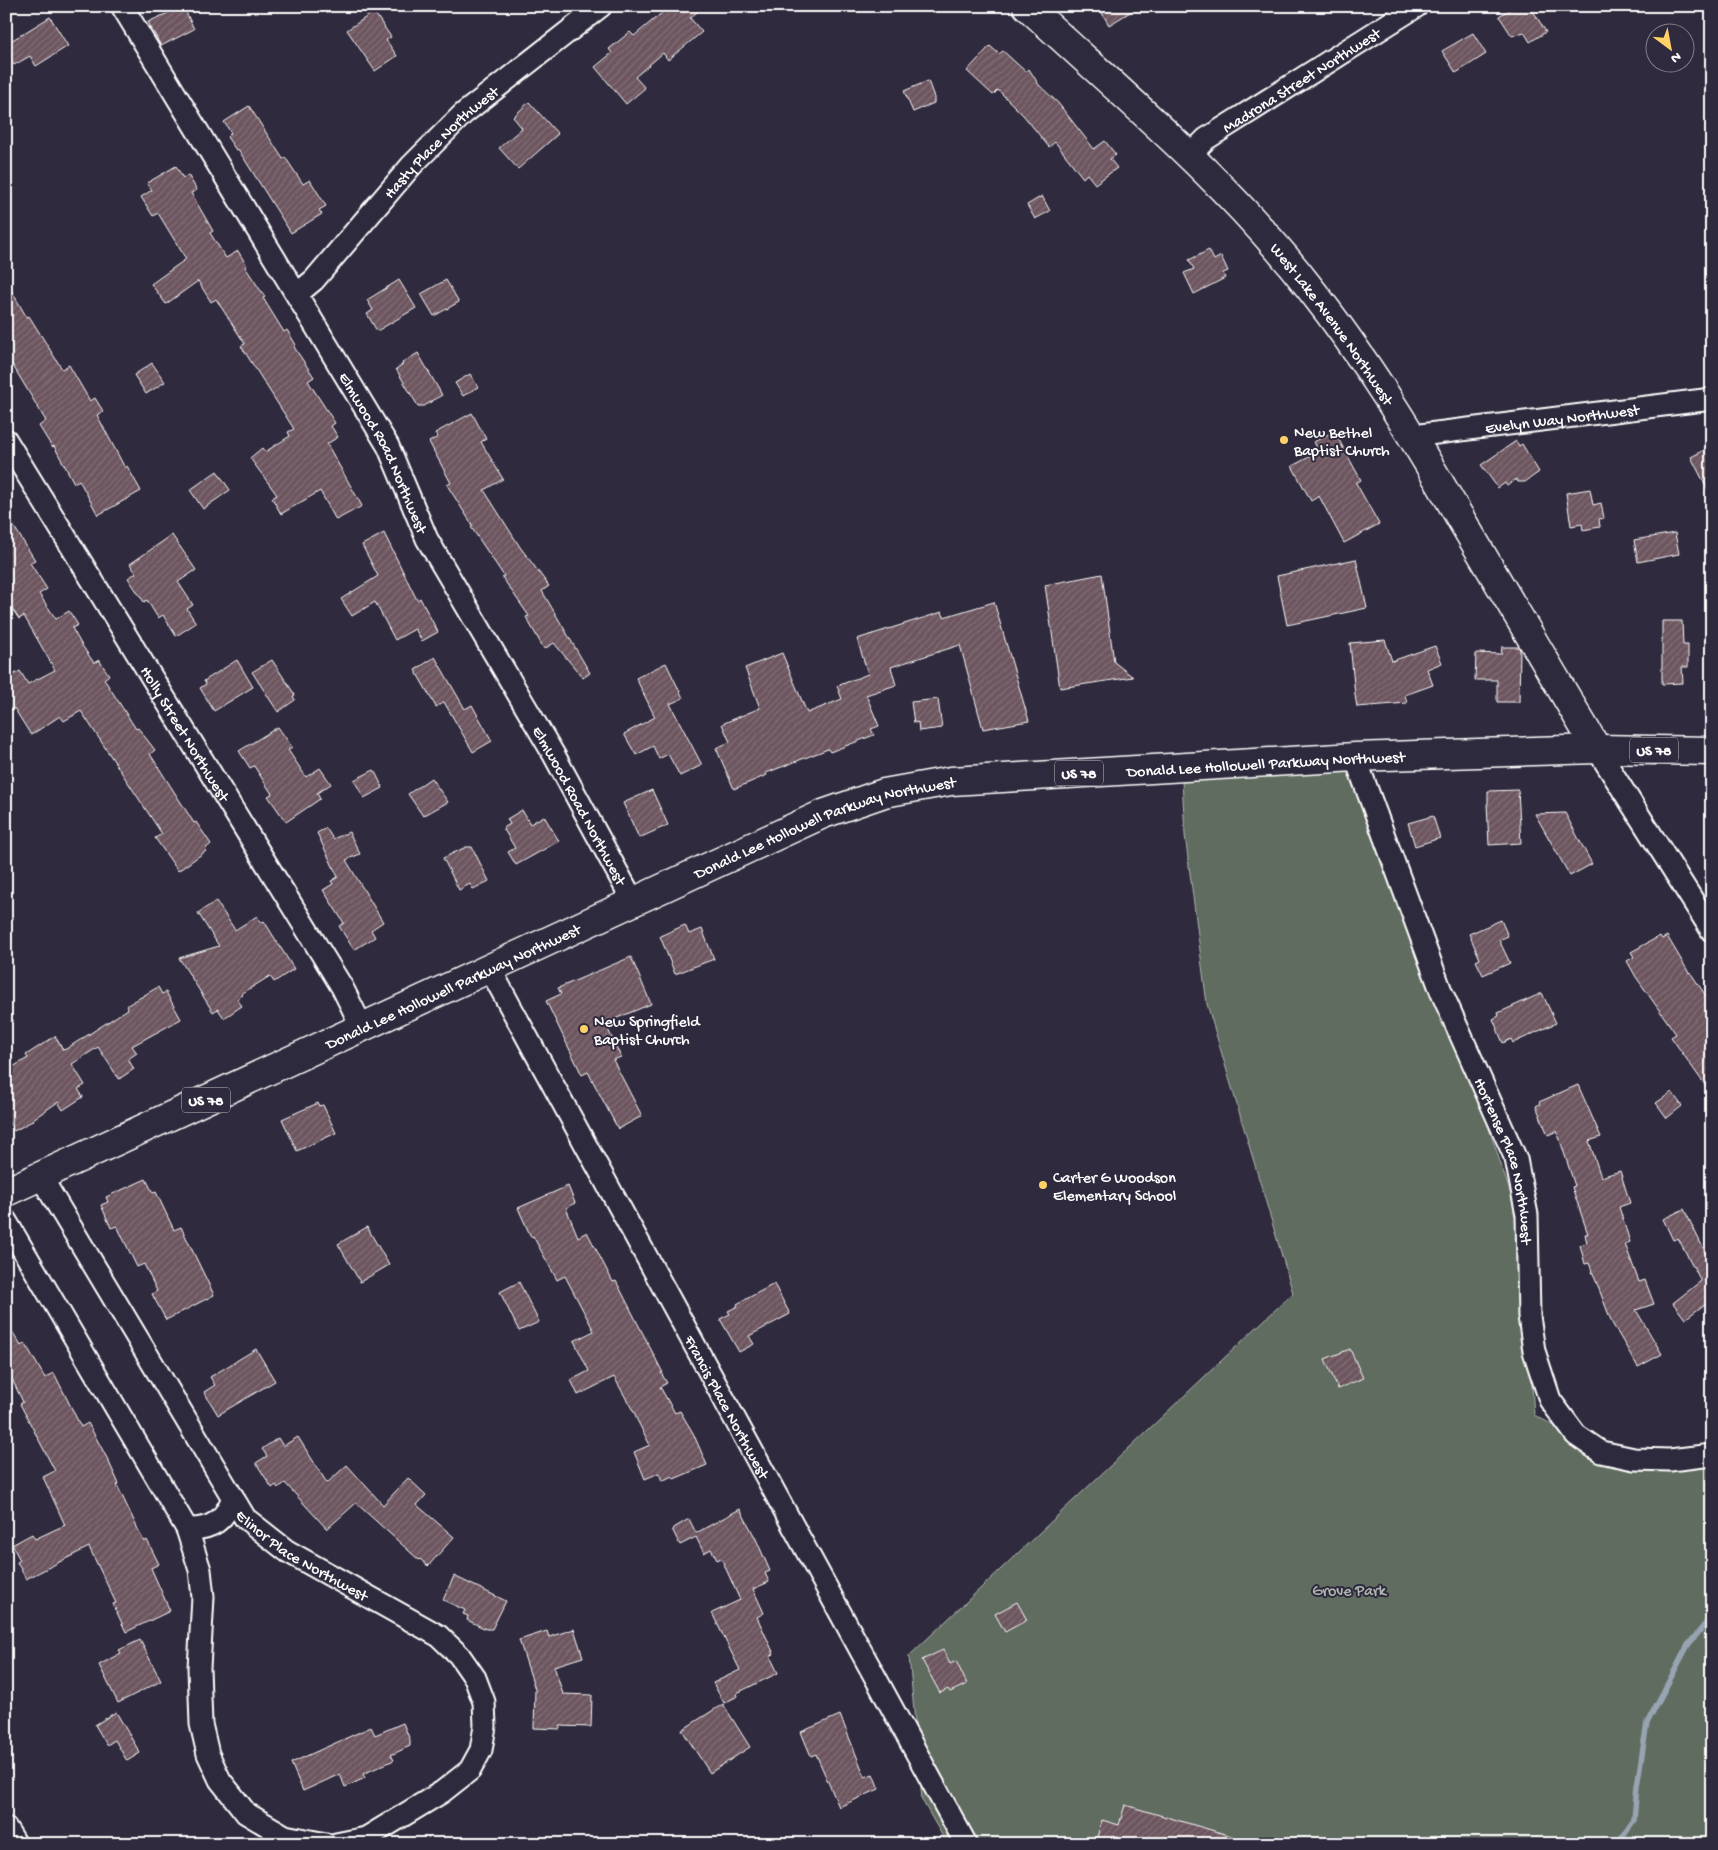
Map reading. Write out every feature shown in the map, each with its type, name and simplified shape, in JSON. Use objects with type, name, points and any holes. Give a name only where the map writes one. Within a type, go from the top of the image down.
[{"type":"main road","name":"West Lake Avenue Northwest","points":[[1027,6],[1189,156],[1251,219],[1309,286],[1359,354],[1412,436],[1597,749]]},
{"type":"main road","name":"Donald Lee Hollowell Parkway Northwest","points":[[6,1192],[823,814],[884,793],[951,781],[1355,757],[1597,749],[1712,752]]},
{"type":"street","name":"Elmwood Road Northwest","points":[[122,6],[388,446],[427,539],[554,756],[634,903]]},
{"type":"street","name":"Hasty Place Northwest","points":[[297,294],[314,280],[412,166],[463,114],[601,6]]},
{"type":"street","name":"Madrona Street Northwest","points":[[1189,156],[1206,139],[1417,6]]},
{"type":"street","name":"Evelyn Way Northwest","points":[[1412,436],[1712,399]]},
{"type":"street","name":"Holly Street Northwest","points":[[6,440],[342,987],[362,1027]]},
{"type":"street","points":[[1597,749],[1712,931]]},
{"type":"street","name":"Hortense Place Northwest","points":[[1355,757],[1441,991],[1516,1159],[1527,1215],[1531,1334],[1534,1351],[1550,1400],[1576,1435],[1601,1452],[1634,1459],[1670,1460],[1712,1455]]},
{"type":"street","name":"Francis Place Northwest","points":[[490,969],[966,1844]]},
{"type":"street","name":"Elinor Place Northwest","points":[[41,1177],[245,1518],[287,1550],[439,1636],[459,1655],[475,1678],[484,1702],[485,1726],[481,1750],[470,1770],[442,1792],[366,1838],[336,1844]]},
{"type":"street","points":[[6,1221],[187,1529],[200,1570],[203,1597],[199,1668],[201,1724],[208,1754],[220,1780],[246,1813],[285,1836],[326,1844]]},
{"type":"street","points":[[187,1529],[198,1530],[221,1520],[228,1510],[233,1497]]},
{"type":"street","points":[[6,1828],[16,1844]]},
{"type":"green space","name":"Grove Park","points":[[1366,756],[1521,1225],[1534,1415],[1626,1463],[1712,1462],[1712,1844],[947,1844],[922,1800],[909,1656],[1293,1293],[1207,1004],[1185,835],[1182,780]]},
{"type":"building","points":[[183,6],[194,29],[161,46],[148,22]]},
{"type":"building","points":[[670,6],[704,6],[690,18],[702,32],[668,60],[663,53],[635,77],[645,88],[626,104],[595,67],[612,53],[609,49],[630,32],[634,36]]},
{"type":"building","points":[[1098,6],[1140,6],[1109,25]]},
{"type":"building","points":[[1516,6],[1530,6],[1546,32],[1530,42],[1524,32],[1512,36],[1499,16]]},
{"type":"building","points":[[374,12],[391,37],[386,40],[397,56],[375,71],[347,30]]},
{"type":"building","points":[[50,17],[68,46],[36,66],[30,56],[14,65],[6,53],[6,44]]},
{"type":"building","points":[[1473,33],[1486,54],[1456,73],[1442,51]]},
{"type":"building","points":[[990,46],[999,54],[1003,51],[1026,72],[1029,69],[1039,85],[1058,103],[1094,149],[1105,141],[1116,155],[1110,159],[1117,168],[1095,184],[1087,174],[1083,178],[1055,142],[1049,147],[1024,116],[998,90],[993,95],[967,71]]},
{"type":"building","points":[[928,81],[934,97],[934,103],[913,112],[904,91]]},
{"type":"building","points":[[529,102],[558,134],[518,169],[499,148],[522,128],[513,117]]},
{"type":"building","points":[[249,106],[283,159],[285,157],[303,184],[310,180],[326,206],[319,210],[322,214],[291,233],[238,149],[236,150],[227,137],[231,133],[224,122]]},
{"type":"building","points":[[176,166],[183,178],[188,175],[197,190],[191,193],[213,231],[210,233],[226,258],[238,251],[247,266],[245,267],[265,297],[263,298],[284,332],[287,330],[296,345],[294,347],[314,377],[308,381],[335,423],[331,426],[338,437],[327,444],[362,506],[336,520],[320,491],[281,514],[272,498],[277,495],[250,458],[262,448],[265,452],[290,436],[288,432],[294,429],[241,346],[245,344],[216,299],[211,302],[198,281],[166,304],[151,284],[186,259],[158,213],[153,216],[141,197],[152,190],[147,183]]},
{"type":"building","points":[[1042,196],[1050,211],[1035,219],[1027,205]]},
{"type":"building","points":[[1209,250],[1214,260],[1221,256],[1228,271],[1223,273],[1225,278],[1194,294],[1184,273],[1194,269],[1189,260]]},
{"type":"building","points":[[399,280],[416,308],[377,331],[367,314],[373,310],[367,300]]},
{"type":"building","points":[[446,280],[459,302],[434,316],[421,294]]},
{"type":"building","points":[[6,281],[27,318],[29,316],[62,369],[69,365],[90,401],[95,398],[103,411],[97,415],[125,468],[127,466],[141,491],[98,515],[79,480],[74,483],[54,446],[52,447],[39,426],[46,421],[12,364],[6,367]]},
{"type":"building","points":[[418,353],[442,395],[424,406],[418,406],[396,369]]},
{"type":"building","points":[[152,363],[165,382],[146,394],[134,375]]},
{"type":"building","points":[[470,374],[478,387],[463,396],[455,383]]},
{"type":"building","points":[[472,413],[486,439],[481,442],[503,479],[484,490],[520,547],[549,586],[542,591],[590,673],[583,678],[554,643],[544,649],[526,617],[529,616],[502,577],[504,576],[471,527],[473,526],[447,485],[451,483],[429,442],[438,437],[435,433]]},
{"type":"building","points":[[1334,431],[1361,480],[1356,483],[1379,524],[1344,543],[1319,496],[1311,501],[1292,466],[1319,452],[1314,442]]},
{"type":"building","points":[[1516,441],[1519,446],[1522,444],[1539,472],[1525,482],[1518,482],[1516,479],[1507,486],[1505,483],[1498,488],[1481,465]]},
{"type":"building","points":[[1712,446],[1712,498],[1691,457]]},
{"type":"building","points":[[217,471],[230,490],[203,509],[190,490]]},
{"type":"building","points":[[1590,489],[1593,505],[1601,503],[1604,518],[1599,519],[1600,527],[1583,530],[1582,524],[1571,526],[1566,493]]},
{"type":"building","points":[[6,514],[35,560],[30,563],[47,589],[39,594],[56,619],[69,611],[78,625],[72,628],[81,644],[94,663],[99,660],[109,675],[104,679],[136,729],[138,728],[155,750],[150,754],[194,823],[196,822],[211,844],[205,849],[206,851],[178,871],[155,838],[162,834],[81,711],[64,721],[60,716],[31,735],[14,708],[11,710],[6,700],[6,679],[20,671],[28,684],[55,670],[24,616],[19,619],[6,600]]},
{"type":"building","points":[[384,533],[417,600],[420,598],[438,632],[422,641],[415,629],[395,640],[375,602],[352,616],[341,599],[378,576],[362,545]]},
{"type":"building","points":[[1675,533],[1679,554],[1638,562],[1634,540]]},
{"type":"building","points":[[172,535],[196,570],[178,582],[193,605],[187,609],[196,623],[176,636],[163,615],[158,618],[147,600],[144,602],[128,578],[136,573],[130,564]]},
{"type":"building","points":[[1356,559],[1367,608],[1287,625],[1277,576]]},
{"type":"building","points":[[1102,574],[1114,662],[1133,677],[1060,688],[1045,585]]},
{"type":"building","points":[[994,602],[1029,721],[983,729],[960,645],[891,667],[896,685],[866,695],[879,726],[871,729],[874,735],[830,752],[828,749],[766,773],[767,775],[734,789],[716,748],[730,742],[722,724],[760,708],[745,668],[782,653],[807,713],[842,699],[837,686],[868,674],[857,639],[942,612],[944,617]]},
{"type":"building","points":[[1662,621],[1682,621],[1683,645],[1688,645],[1688,667],[1682,667],[1683,683],[1662,684]]},
{"type":"building","points":[[1385,640],[1392,661],[1435,646],[1442,663],[1427,669],[1433,685],[1405,695],[1407,703],[1357,707],[1350,643]]},
{"type":"building","points":[[1502,647],[1519,647],[1520,650],[1519,702],[1497,702],[1497,680],[1475,680],[1476,653],[1501,654]]},
{"type":"building","points":[[435,657],[465,709],[472,705],[492,741],[473,752],[444,702],[436,707],[415,670]]},
{"type":"building","points":[[237,660],[253,687],[214,711],[200,688],[206,684],[204,681]]},
{"type":"building","points":[[272,660],[295,695],[293,696],[295,700],[278,712],[252,672]]},
{"type":"building","points":[[666,663],[683,698],[670,704],[702,765],[680,776],[668,754],[659,759],[653,746],[636,755],[624,734],[655,717],[636,678]]},
{"type":"building","points":[[938,699],[942,728],[919,731],[918,722],[914,723],[911,702]]},
{"type":"building","points":[[278,727],[292,747],[288,750],[306,777],[320,768],[331,784],[317,793],[320,799],[286,822],[268,796],[272,794],[254,766],[250,768],[239,751]]},
{"type":"building","points":[[374,770],[383,788],[364,798],[354,780]]},
{"type":"building","points":[[431,778],[448,802],[423,816],[408,794]]},
{"type":"building","points":[[652,790],[668,825],[639,838],[623,803]]},
{"type":"building","points":[[1518,790],[1521,843],[1489,845],[1488,791]]},
{"type":"building","points":[[522,810],[530,824],[544,816],[559,841],[516,865],[508,852],[515,848],[503,828],[510,824],[507,819]]},
{"type":"building","points":[[1565,813],[1592,864],[1570,876],[1535,814]]},
{"type":"building","points":[[1433,816],[1440,838],[1415,846],[1408,823]]},
{"type":"building","points":[[326,828],[333,839],[349,832],[360,854],[346,860],[383,922],[371,930],[375,937],[354,950],[339,926],[344,923],[323,890],[333,884],[331,881],[338,877],[317,833]]},
{"type":"building","points":[[466,847],[472,847],[489,881],[473,889],[470,884],[459,890],[443,858]]},
{"type":"building","points":[[216,901],[235,930],[257,916],[261,923],[264,921],[294,969],[274,982],[270,976],[241,994],[243,995],[237,999],[242,1006],[224,1018],[218,1009],[213,1012],[179,958],[219,946],[198,913]]},
{"type":"building","points":[[1501,920],[1508,936],[1499,940],[1510,963],[1483,975],[1476,961],[1480,959],[1469,934]]},
{"type":"building","points":[[685,925],[689,934],[702,929],[714,959],[675,974],[660,936]]},
{"type":"building","points":[[1660,936],[1662,939],[1667,936],[1689,973],[1712,1005],[1712,1095],[1671,1037],[1676,1034],[1627,961],[1634,957],[1631,952]]},
{"type":"building","points":[[631,957],[651,1004],[605,1023],[621,1057],[613,1060],[642,1116],[618,1129],[588,1072],[582,1075],[546,1001],[561,994],[558,988]]},
{"type":"building","points":[[158,987],[162,994],[166,992],[181,1019],[132,1046],[137,1053],[128,1059],[134,1069],[119,1079],[98,1047],[72,1064],[85,1085],[78,1089],[83,1097],[63,1110],[58,1102],[34,1120],[14,1131],[6,1118],[6,1071],[28,1058],[26,1055],[55,1036],[63,1050],[66,1049],[128,1009],[126,1006]]},
{"type":"building","points":[[1542,993],[1556,1023],[1513,1043],[1511,1039],[1503,1043],[1493,1019],[1499,1016],[1498,1013]]},
{"type":"building","points":[[1578,1085],[1601,1137],[1589,1141],[1601,1177],[1620,1171],[1630,1203],[1619,1207],[1630,1242],[1625,1244],[1639,1282],[1645,1280],[1654,1304],[1636,1310],[1662,1354],[1638,1367],[1612,1323],[1589,1263],[1585,1264],[1580,1245],[1587,1243],[1585,1234],[1588,1234],[1572,1187],[1575,1186],[1557,1131],[1548,1135],[1536,1106],[1540,1104],[1539,1102]]},
{"type":"building","points":[[1672,1092],[1682,1106],[1667,1118],[1656,1103]]},
{"type":"building","points":[[318,1103],[319,1106],[323,1105],[336,1133],[297,1151],[282,1119]]},
{"type":"building","points":[[146,1179],[153,1193],[156,1192],[174,1230],[181,1227],[214,1295],[166,1320],[152,1294],[157,1291],[144,1264],[137,1267],[117,1226],[111,1228],[101,1205],[108,1202],[106,1197]]},
{"type":"building","points":[[568,1186],[575,1203],[566,1208],[578,1237],[587,1232],[613,1282],[616,1281],[663,1373],[661,1373],[667,1383],[660,1387],[675,1413],[680,1411],[693,1433],[707,1465],[674,1479],[672,1476],[662,1481],[659,1473],[645,1479],[634,1452],[650,1445],[614,1377],[578,1395],[571,1380],[589,1371],[574,1341],[594,1331],[565,1276],[557,1280],[533,1236],[531,1237],[518,1208]]},
{"type":"building","points":[[1684,1209],[1706,1254],[1712,1251],[1712,1302],[1705,1304],[1685,1319],[1673,1303],[1701,1281],[1678,1238],[1673,1240],[1663,1219]]},
{"type":"building","points":[[367,1227],[389,1265],[360,1282],[338,1244]]},
{"type":"building","points":[[519,1282],[539,1322],[519,1331],[500,1292]]},
{"type":"building","points":[[774,1284],[790,1314],[749,1336],[754,1344],[739,1352],[720,1319],[730,1314],[728,1311],[738,1306],[737,1304]]},
{"type":"building","points":[[6,1321],[21,1346],[25,1343],[45,1378],[54,1373],[81,1427],[88,1423],[107,1458],[119,1484],[117,1485],[144,1542],[147,1540],[159,1564],[151,1568],[170,1611],[126,1632],[113,1604],[116,1603],[89,1547],[26,1579],[17,1562],[20,1560],[12,1545],[32,1534],[35,1539],[65,1525],[43,1477],[55,1471],[20,1404],[23,1402],[6,1367]]},
{"type":"building","points":[[256,1349],[275,1381],[218,1415],[204,1392],[215,1385],[210,1377]]},
{"type":"building","points":[[1350,1349],[1363,1378],[1338,1389],[1325,1359]]},
{"type":"building","points":[[298,1437],[327,1483],[347,1465],[383,1505],[408,1478],[426,1495],[417,1505],[454,1537],[428,1566],[356,1503],[327,1529],[285,1483],[278,1488],[276,1485],[272,1488],[256,1463],[267,1456],[262,1449],[278,1438],[283,1446]]},
{"type":"building","points":[[740,1509],[770,1571],[765,1573],[769,1582],[753,1589],[764,1613],[757,1617],[774,1654],[770,1656],[778,1673],[737,1693],[738,1696],[724,1703],[713,1683],[740,1670],[712,1613],[740,1600],[721,1558],[717,1560],[711,1549],[704,1553],[696,1537],[680,1545],[672,1529],[689,1519],[696,1533]]},
{"type":"building","points":[[454,1576],[506,1601],[492,1629],[486,1629],[467,1620],[468,1616],[463,1614],[465,1610],[443,1600]]},
{"type":"building","points":[[1017,1602],[1027,1620],[1005,1632],[995,1614]]},
{"type":"building","points":[[574,1629],[583,1657],[554,1666],[563,1694],[592,1695],[591,1727],[560,1726],[560,1729],[534,1728],[535,1689],[519,1640],[547,1631],[549,1637]]},
{"type":"building","points":[[140,1640],[161,1681],[118,1703],[99,1665],[121,1653],[119,1650]]},
{"type":"building","points":[[943,1650],[950,1664],[956,1661],[967,1684],[950,1692],[948,1689],[940,1693],[922,1660]]},
{"type":"building","points":[[723,1704],[750,1747],[710,1773],[682,1730]]},
{"type":"building","points":[[116,1712],[140,1753],[127,1761],[115,1740],[107,1745],[95,1725]]},
{"type":"building","points":[[840,1715],[865,1777],[873,1774],[879,1789],[839,1807],[816,1754],[811,1756],[801,1732]]},
{"type":"building","points":[[403,1723],[410,1740],[410,1746],[391,1755],[394,1760],[363,1774],[365,1778],[345,1787],[340,1774],[303,1791],[291,1763],[371,1727],[375,1735]]},
{"type":"building","points":[[1125,1805],[1242,1839],[1242,1844],[1095,1844],[1102,1820],[1119,1825]]},
{"type":"waterway","points":[[1617,1844],[1634,1820],[1637,1786],[1647,1723],[1688,1645],[1712,1616]]},
{"type":"place","name":"New Bethel Baptist Church","points":[[1284,440]]},
{"type":"place","name":"New Springfield Baptist Church","points":[[584,1029]]},
{"type":"place","name":"Carter G Woodson Elementary School","points":[[1043,1185]]}]
